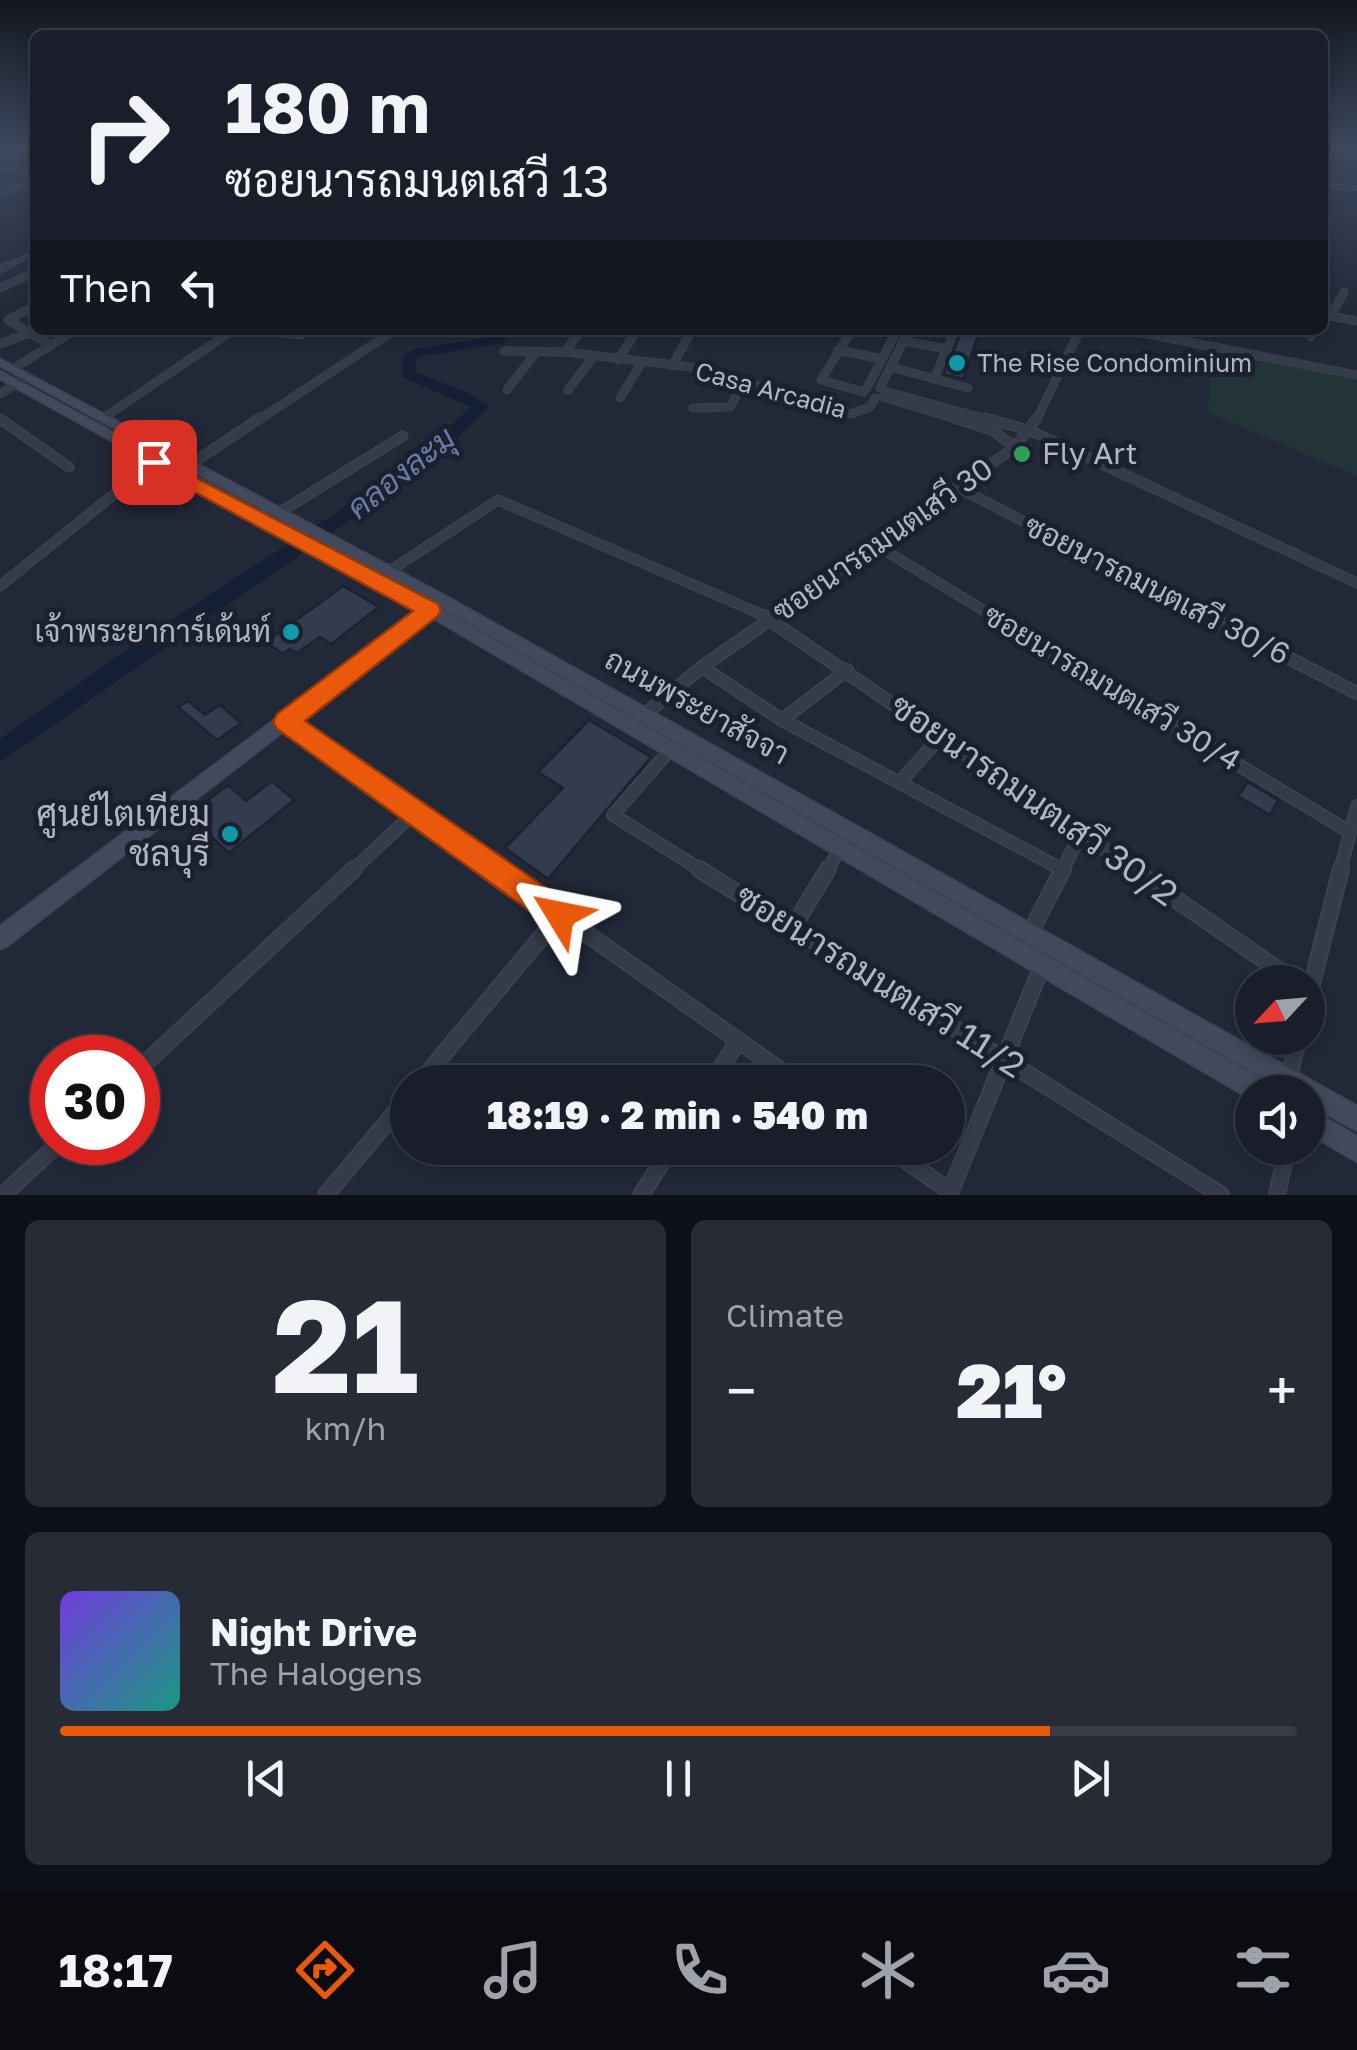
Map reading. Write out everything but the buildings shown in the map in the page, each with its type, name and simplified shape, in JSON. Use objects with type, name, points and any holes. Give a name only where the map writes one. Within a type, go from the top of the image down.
[{"type":"main road","name":"ถนนพระยาสัจจา","points":[[4,368],[128,440],[188,466],[277,514],[298,532]]},
{"type":"main road","name":"ถนนพระยาสัจจา","points":[[22,380],[102,419],[154,462],[316,542],[1235,1078]]},
{"type":"main road","name":"ถนนพระยาสัจจา","points":[[316,542],[388,572],[1283,1075]]},
{"type":"main road","points":[[0,939],[430,610]]},
{"type":"main road","points":[[1262,1075],[1264,1064]]},
{"type":"main road","name":"ถนนพระยาสัจจา","points":[[1325,1100],[1348,1113]]},
{"type":"main road","points":[[1332,1135],[1348,1113]]},
{"type":"main road","points":[[1325,1131],[1357,1150]]},
{"type":"street","points":[[0,269],[26,257]]},
{"type":"street","points":[[0,288],[30,274]]},
{"type":"street","points":[[1328,314],[1344,292]]},
{"type":"street","points":[[30,309],[8,320],[30,331]]},
{"type":"street","points":[[1328,315],[1357,320]]},
{"type":"street","points":[[0,344],[30,333]]},
{"type":"street","points":[[37,335],[51,345]]},
{"type":"street","points":[[4,368],[67,335]]},
{"type":"street","points":[[102,419],[227,335]]},
{"type":"street","points":[[188,466],[386,335]]},
{"type":"street","points":[[565,352],[577,335]]},
{"type":"street","points":[[618,360],[633,335]]},
{"type":"street","points":[[672,366],[689,335]]},
{"type":"street","points":[[848,335],[822,380],[1031,431],[1357,583]]},
{"type":"street","points":[[874,393],[892,335]]},
{"type":"street","points":[[874,393],[907,335]]},
{"type":"street","points":[[934,379],[953,335]]},
{"type":"street","name":"ซอยนารถมนตเสวี 30","points":[[644,714],[702,667],[1014,446],[1031,431],[1078,335]]},
{"type":"street","points":[[1153,335],[1357,375]]},
{"type":"street","points":[[904,341],[947,349]]},
{"type":"street","points":[[838,350],[882,360]]},
{"type":"street","name":"Casa Arcadia","points":[[504,351],[565,352],[699,368],[850,414],[870,408],[874,393]]},
{"type":"street","points":[[507,390],[537,352]]},
{"type":"street","points":[[568,390],[593,357]]},
{"type":"street","points":[[620,398],[641,364]]},
{"type":"street","points":[[891,367],[968,388]]},
{"type":"street","points":[[0,394],[22,380]]},
{"type":"street","points":[[693,408],[730,406],[744,381]]},
{"type":"street","points":[[955,414],[992,430],[1014,446]]},
{"type":"street","points":[[0,420],[69,467]]},
{"type":"street","points":[[277,514],[403,436]]},
{"type":"street","points":[[0,586],[154,462]]},
{"type":"street","name":"ซอยนารถมนตเสวี 30/6","points":[[957,487],[1357,694]]},
{"type":"street","name":"ซอยนารถมนตเสวี 30/2","points":[[388,572],[498,500],[772,618],[1268,965]]},
{"type":"street","name":"ซอยนารถมนตเสวี 30/4","points":[[876,545],[1348,831]]},
{"type":"street","points":[[702,667],[782,720],[1064,870]]},
{"type":"street","points":[[782,720],[847,670]]},
{"type":"street","points":[[286,722],[773,1065]]},
{"type":"street","points":[[900,782],[942,736]]},
{"type":"street","name":"ซอยนารถมนตเสวี 11/2","points":[[670,750],[612,816],[1221,1195]]},
{"type":"street","points":[[1312,965],[1357,806]]},
{"type":"street","points":[[160,1050],[415,812]]},
{"type":"street","points":[[1031,931],[1081,833]]},
{"type":"street","points":[[792,927],[840,848]]},
{"type":"street","points":[[434,1065],[560,915]]},
{"type":"street","points":[[911,1165],[950,1193],[1042,966]]},
{"type":"street","points":[[723,1065],[738,1041]]},
{"type":"street","points":[[326,1195],[390,1119]]},
{"type":"street","points":[[3,1195],[35,1165]]},
{"type":"street","points":[[641,1195],[660,1165]]},
{"type":"street","points":[[1277,1195],[1283,1165]]},
{"type":"shaded area","points":[[1212,349],[1357,377],[1357,476],[1208,413]]},
{"type":"waterway","name":"คลองละมุ","points":[[0,752],[163,636],[355,510],[420,461],[481,406],[407,374],[410,355],[498,340],[502,335]]},
{"type":"place","name":"The Rise Condominium","points":[[957,363]]},
{"type":"place","name":"Fly Art","points":[[1022,454]]},
{"type":"place","name":"เจ้าพระยาการ์เด้นท์","points":[[291,632]]},
{"type":"place","name":"ศูนย์ไตเทียม ชลบุรี","points":[[230,834]]},
{"type":"route","points":[[154,462],[430,610],[286,722],[560,915]]}]
